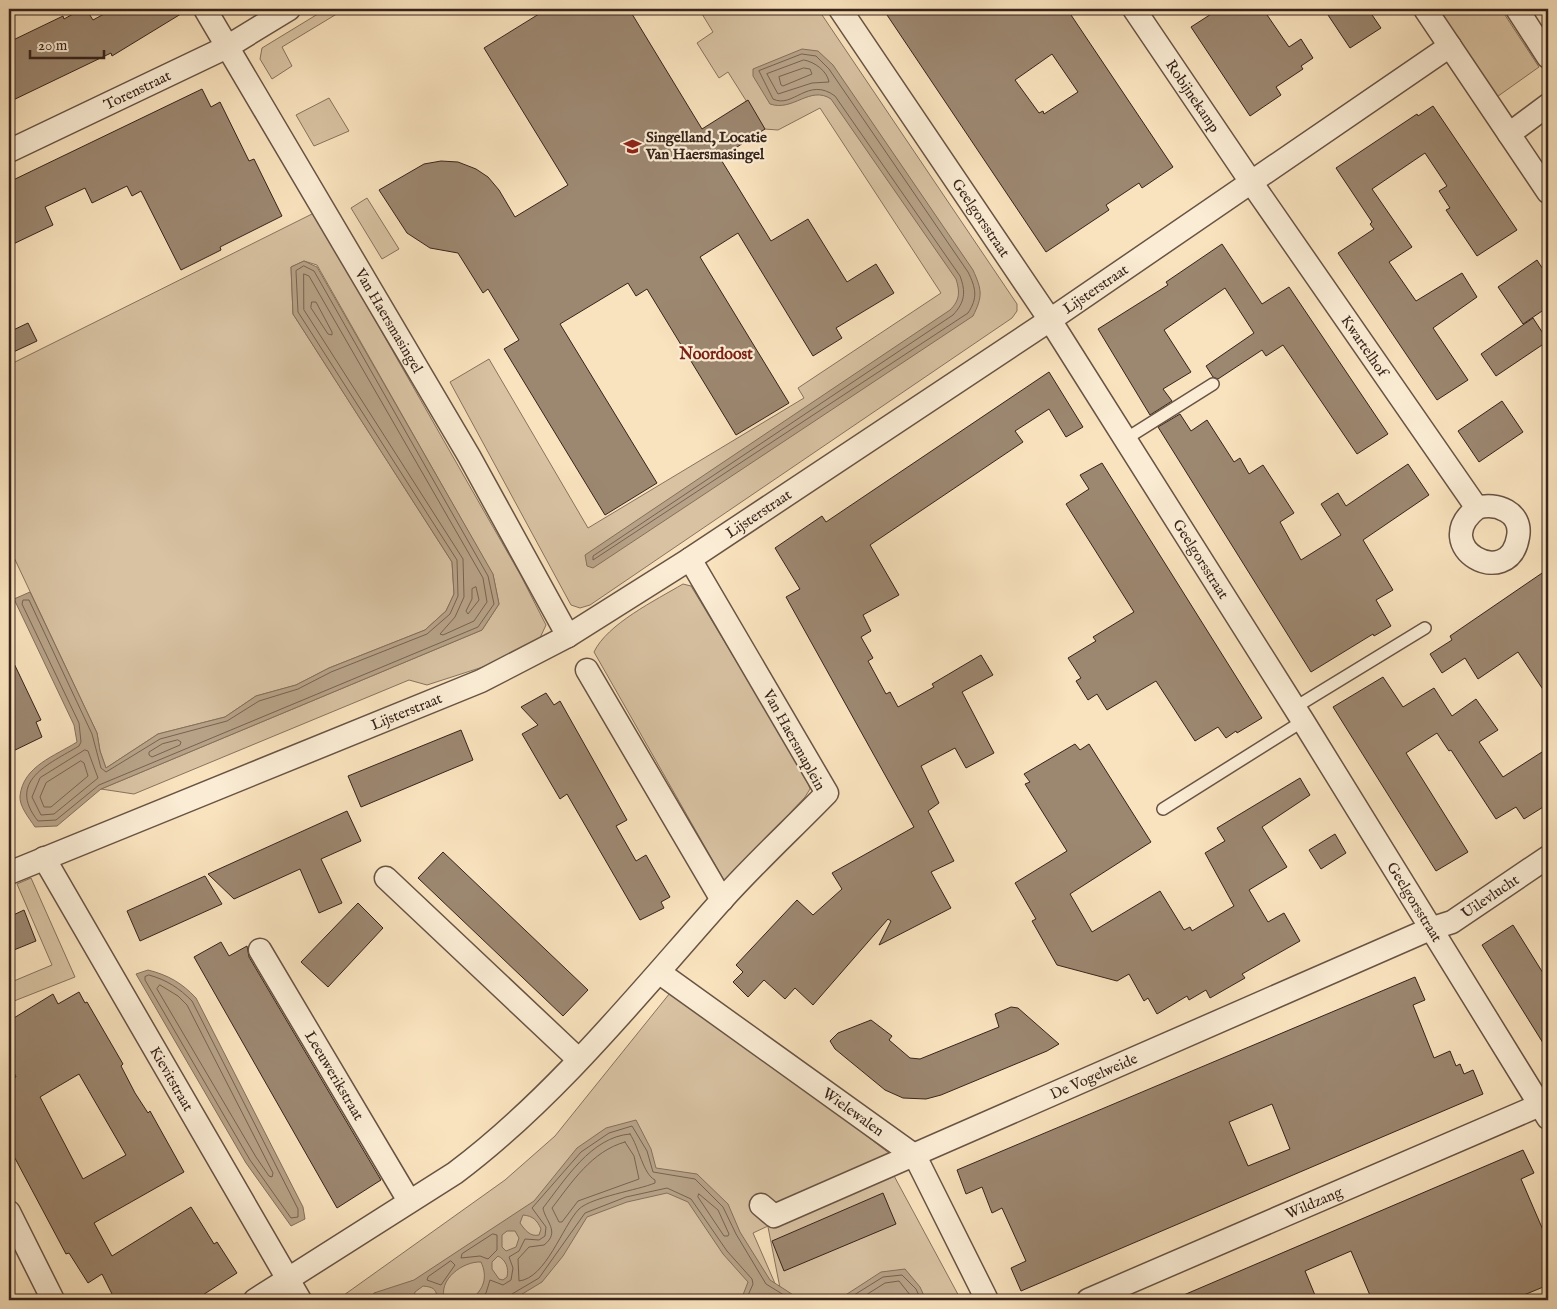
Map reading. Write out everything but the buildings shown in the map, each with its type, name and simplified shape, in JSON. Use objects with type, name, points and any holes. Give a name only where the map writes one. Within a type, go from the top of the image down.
[{"type":"street","name":"Van Haersmasingel","points":[[205,9],[469,456],[568,636]]},
{"type":"street","name":"Torenstraat","points":[[9,151],[227,47],[290,9]]},
{"type":"street","name":"Geelgorsstraat","points":[[840,9],[1050,320],[1544,1112]]},
{"type":"street","name":"Robijnekamp","points":[[1134,9],[1251,182]]},
{"type":"street","points":[[1425,9],[1548,192]]},
{"type":"street","points":[[1517,9],[1548,57]]},
{"type":"street","name":"Lijsterstraat","points":[[9,873],[482,681],[568,636],[690,559],[1050,320],[1450,46]]},
{"type":"street","points":[[1509,134],[1548,105]]},
{"type":"street","name":"Kwartelhof","points":[[1251,182],[1477,508]]},
{"type":"street","name":"Van Haersmaplein","points":[[660,973],[722,900],[827,793],[690,559]]},
{"type":"street","points":[[587,670],[722,900]]},
{"type":"street","name":"Uilevlucht","points":[[1430,929],[1452,922],[1548,857]]},
{"type":"street","name":"Kievitstraat","points":[[44,858],[300,1300]]},
{"type":"street","points":[[386,878],[578,1059]]},
{"type":"street","name":"De Vogelweide","points":[[761,1205],[774,1216],[915,1156],[1430,929]]},
{"type":"street","name":"Leeuwerikstraat","points":[[260,950],[409,1201]]},
{"type":"street","points":[[255,1300],[484,1151],[541,1098],[660,973]]},
{"type":"street","name":"Wielewalen","points":[[660,973],[915,1156],[987,1300]]},
{"type":"street","name":"Wildzang","points":[[1088,1300],[1544,1112]]},
{"type":"street","points":[[9,1212],[53,1300]]},
{"type":"lane","points":[[1124,440],[1213,384]]},
{"type":"lane","points":[[1163,809],[1425,628]]},
{"type":"shaded area","points":[[326,9],[345,9],[282,47],[292,66],[272,79],[260,59],[262,48]]},
{"type":"shaded area","points":[[699,9],[818,9],[1017,304],[1017,311],[1012,318],[590,605],[580,608],[571,605],[450,382],[489,359],[588,528],[804,398],[798,388],[941,293],[820,108],[778,130],[764,129],[728,72],[719,78],[697,43],[713,32]]},
{"type":"shaded area","points":[[1437,9],[1501,9],[1539,67],[1494,99]]},
{"type":"shaded area","points":[[329,98],[349,131],[314,146],[296,115]]},
{"type":"shaded area","points":[[367,198],[399,249],[382,259],[351,208]]},
{"type":"shaded area","points":[[314,213],[521,576],[546,625],[539,640],[492,664],[427,685],[409,680],[134,794],[101,789],[482,630],[499,604],[493,575],[317,265],[304,261],[291,267],[293,314],[452,562],[454,594],[446,611],[425,630],[329,668],[296,685],[256,696],[225,717],[158,734],[106,768],[100,751],[97,733],[9,547],[9,365]]},
{"type":"shaded area","points":[[683,584],[691,586],[806,777],[810,789],[805,797],[725,882],[594,652],[600,642],[621,622]]},
{"type":"shaded area","points":[[31,878],[75,977],[9,1003],[9,983],[52,965],[17,884]]},
{"type":"shaded area","points":[[674,988],[907,1167],[893,1174],[961,1300],[337,1300],[505,1180],[555,1136]],"holes":[[[768,1226],[781,1293],[777,1288],[753,1233]]]},
{"type":"water","points":[[802,49],[818,51],[833,65],[973,270],[980,288],[980,298],[976,309],[973,316],[593,568],[587,566],[585,555],[950,310],[957,299],[958,288],[956,279],[831,99],[816,95],[786,105],[770,104],[753,76],[753,69]]},
{"type":"water","points":[[304,261],[317,267],[493,574],[499,604],[482,630],[101,789],[57,826],[35,827],[21,804],[22,786],[27,777],[41,763],[77,742],[74,725],[14,599],[30,592],[97,733],[100,751],[106,768],[158,734],[225,717],[256,696],[296,685],[329,668],[425,630],[446,611],[454,594],[452,562],[293,314],[291,267]]},
{"type":"water","points":[[148,970],[174,980],[196,998],[303,1207],[305,1219],[291,1226],[246,1163],[136,974]]},
{"type":"water","points":[[636,1120],[651,1149],[656,1168],[697,1174],[728,1204],[740,1232],[770,1280],[798,1298],[812,1300],[741,1300],[748,1282],[723,1254],[688,1202],[667,1193],[627,1202],[587,1217],[563,1256],[542,1282],[514,1299],[470,1300],[479,1292],[483,1283],[484,1273],[481,1262],[467,1265],[453,1273],[445,1285],[445,1300],[434,1300],[437,1297],[435,1290],[423,1286],[415,1292],[414,1296],[417,1300],[371,1300],[374,1293],[414,1280],[534,1201],[577,1148],[606,1128]],"holes":[[[523,1215],[532,1217],[536,1221],[541,1229],[539,1235],[530,1234],[524,1228],[520,1223]],[[507,1231],[515,1231],[519,1238],[516,1247],[506,1251],[502,1247],[502,1235]],[[498,1256],[503,1260],[507,1267],[507,1277],[503,1280],[499,1279],[492,1269],[492,1262]]]},
{"type":"water","points":[[905,1269],[920,1287],[926,1300],[829,1300],[844,1296],[881,1272]]},
{"type":"place","name":"Singelland, Locatie Van Haersmasingel","points":[[632,146]]},
{"type":"district","name":"Noordoost","points":[[716,355]]}]
